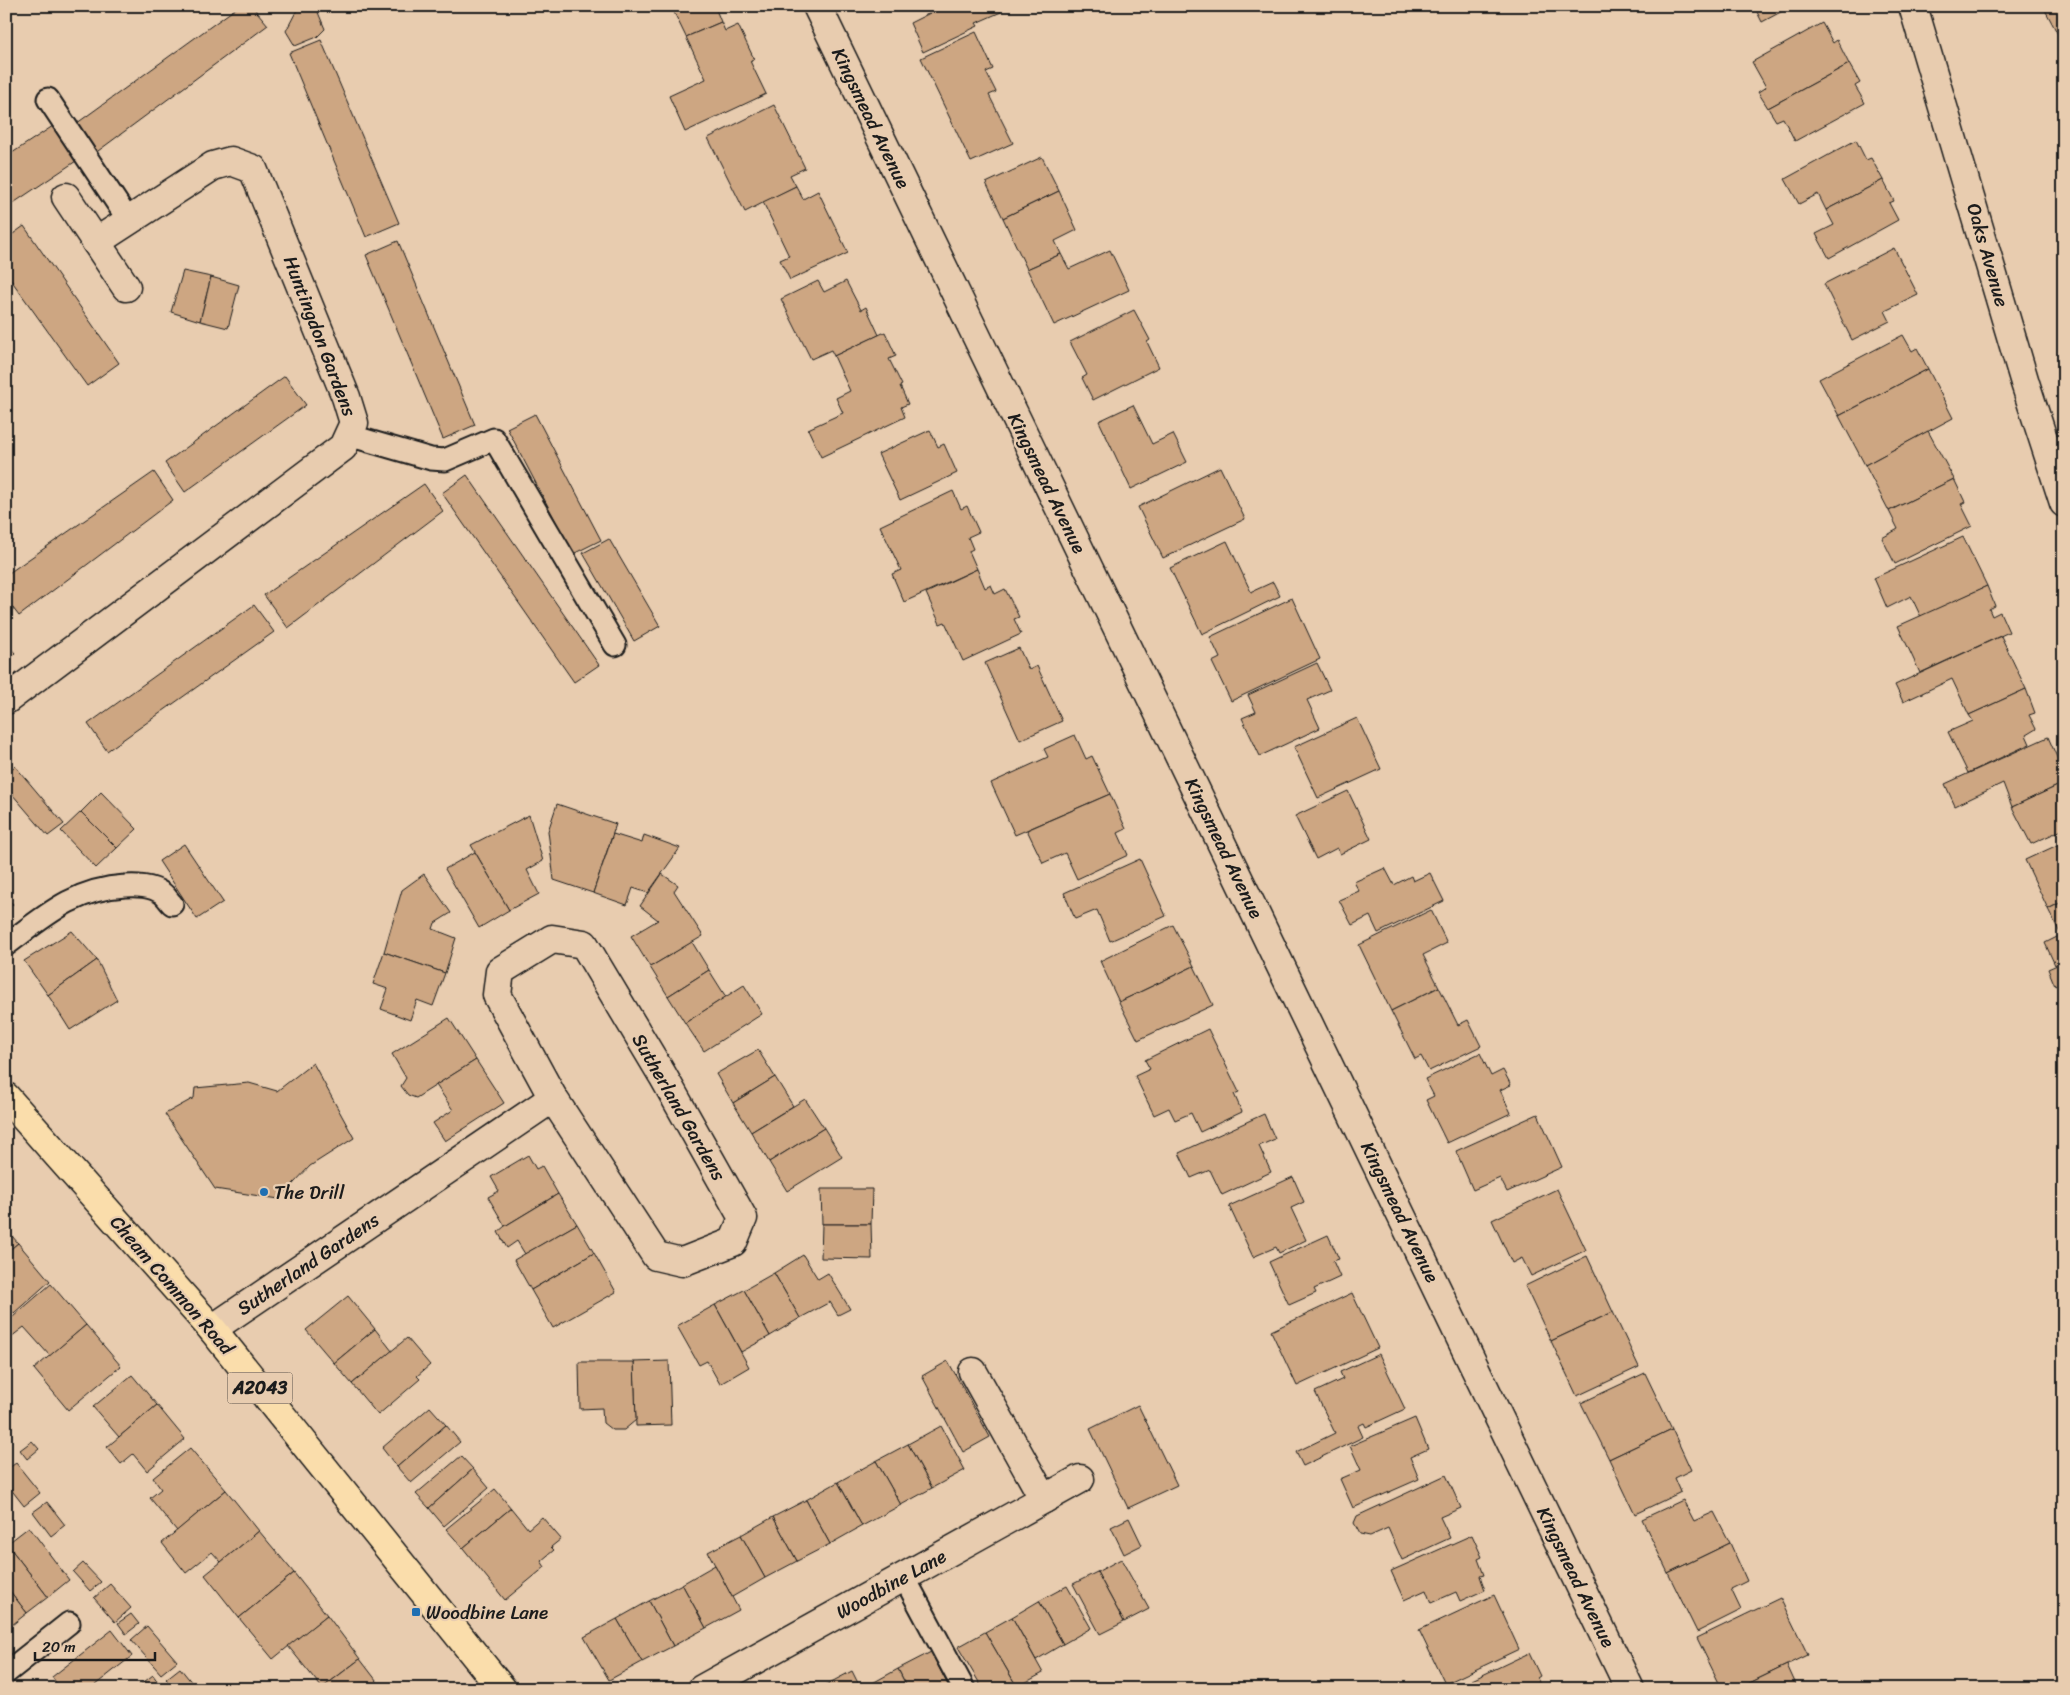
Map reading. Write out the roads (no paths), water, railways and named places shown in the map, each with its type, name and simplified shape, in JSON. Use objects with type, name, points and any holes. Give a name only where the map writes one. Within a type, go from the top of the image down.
[{"type":"main road","name":"Cheam Common Road","points":[[6,1097],[212,1329],[502,1689]]},
{"type":"street","name":"Kingsmead Avenue","points":[[817,6],[1630,1689]]},
{"type":"street","name":"Oaks Avenue","points":[[1913,6],[2025,383],[2064,503]]},
{"type":"street","name":"Huntingdon Gardens","points":[[6,700],[343,447],[354,423],[346,396],[253,169],[231,161],[213,166],[96,242]]},
{"type":"street","points":[[66,197],[126,287]]},
{"type":"street","name":"Sutherland Gardens","points":[[552,939],[584,944],[658,1068],[743,1218],[732,1242],[682,1262],[656,1256],[553,1098],[497,995],[500,971],[552,939]]},
{"type":"street","name":"Sutherland Gardens","points":[[212,1329],[553,1098]]},
{"type":"street","points":[[973,1372],[1044,1499]]},
{"type":"street","name":"Woodbine Lane","points":[[702,1689],[1080,1479]]},
{"type":"lane","points":[[48,99],[129,221]]},
{"type":"lane","points":[[348,435],[431,459],[445,460],[494,440],[615,645]]},
{"type":"lane","points":[[6,945],[50,912],[79,895],[108,887],[132,885],[148,887],[162,893],[172,904]]},
{"type":"lane","points":[[904,1577],[964,1689]]},
{"type":"lane","points":[[6,1672],[69,1624]]},
{"type":"place","name":"The Drill","points":[[264,1192]]},
{"type":"place","name":"Woodbine Lane","points":[[416,1612]]}]
